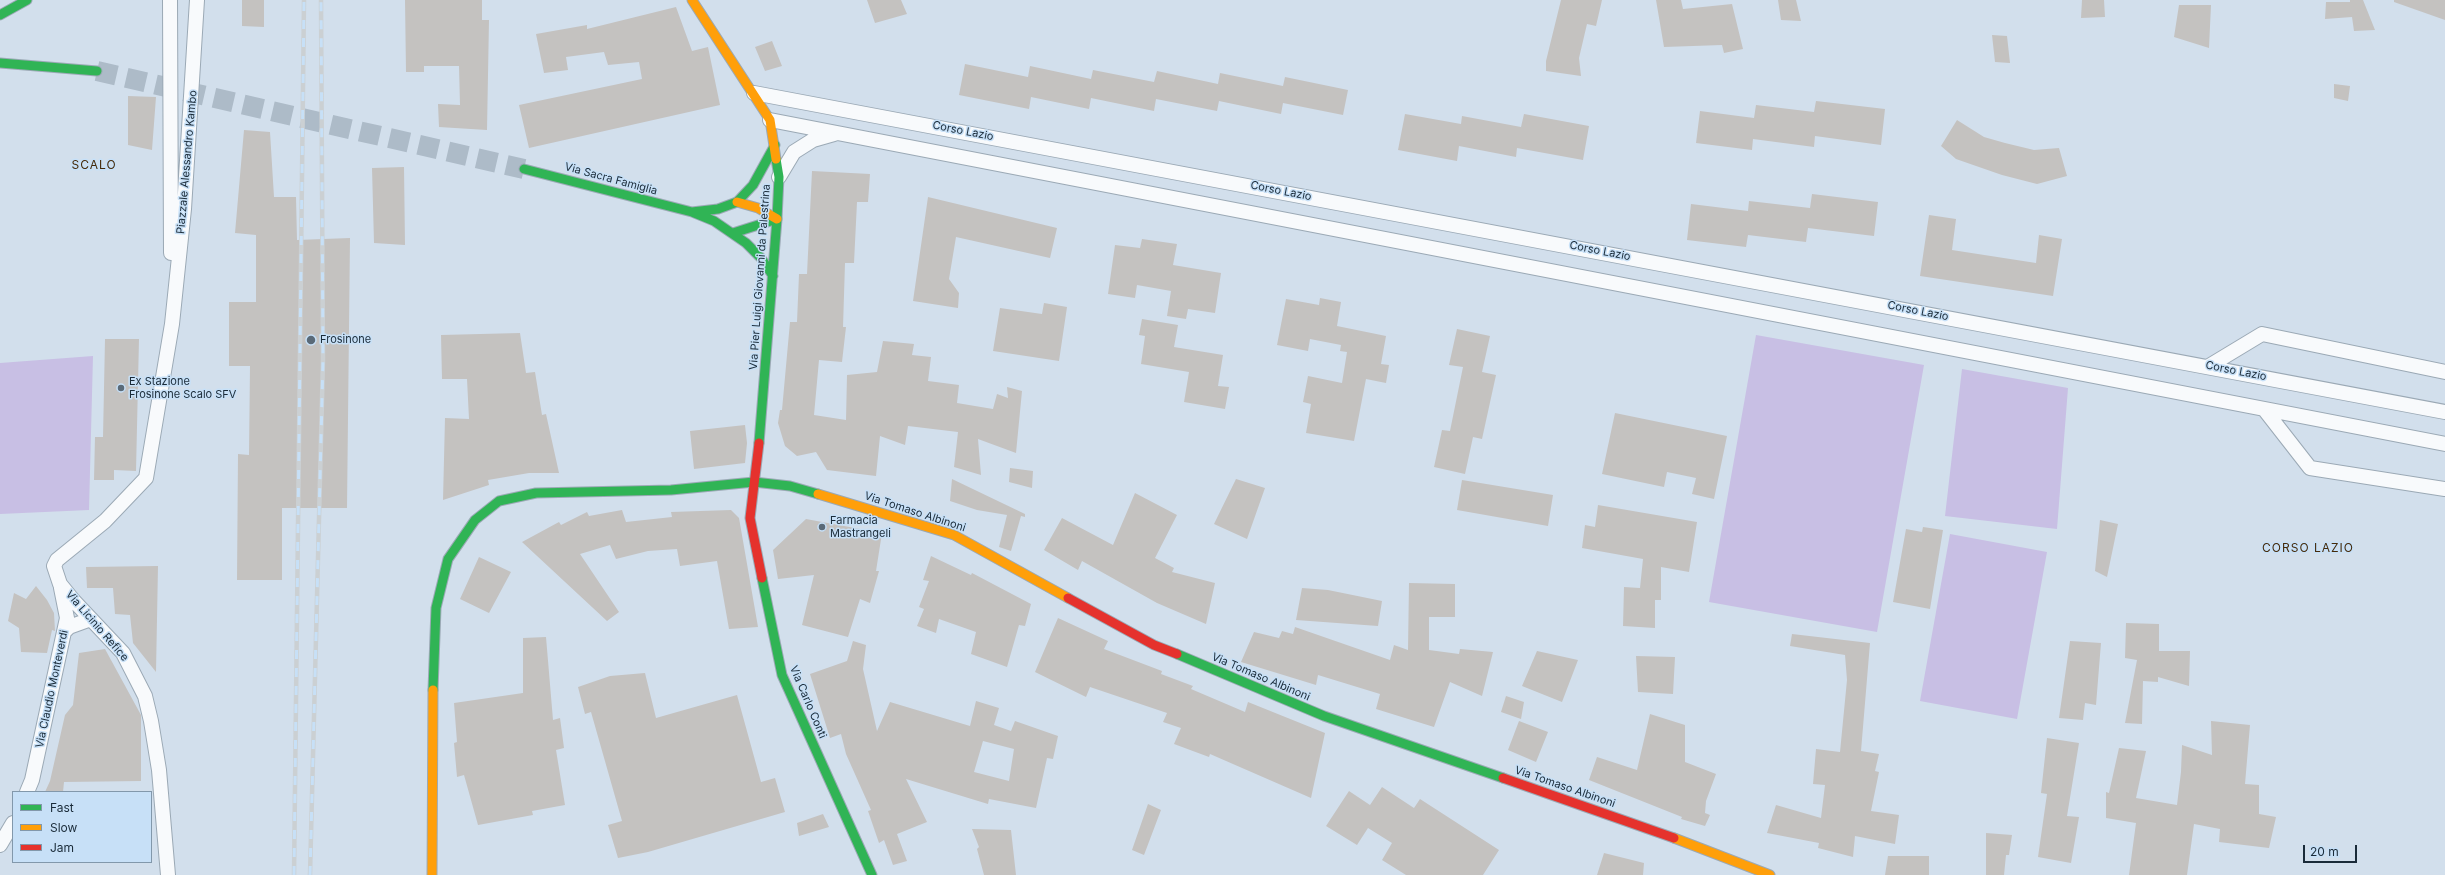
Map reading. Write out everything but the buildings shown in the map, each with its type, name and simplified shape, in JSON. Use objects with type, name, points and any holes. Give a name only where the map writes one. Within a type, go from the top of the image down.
[{"type":"street","points":[[0,15],[27,0]]},
{"type":"street","name":"Piazzale Alessandro Kambo","points":[[170,0],[172,324]]},
{"type":"street","name":"Piazzale Alessandro Kambo","points":[[70,549],[105,521],[146,478],[172,324],[188,170],[197,0]]},
{"type":"street","name":"Via Pier Luigi Giovanni da Palestrina","points":[[692,0],[754,93],[770,120],[775,145],[779,177],[777,219],[754,482]]},
{"type":"street","points":[[0,64],[97,71]]},
{"type":"street","name":"Corso Lazio","points":[[754,93],[2209,366],[2445,412]]},
{"type":"street","points":[[770,120],[2445,444]]},
{"type":"street","points":[[779,177],[794,152],[813,140],[838,133]]},
{"type":"street","points":[[692,212],[718,209],[736,202],[753,185],[775,145]]},
{"type":"street","name":"Via Sacra Famiglia","points":[[524,169],[692,212]]},
{"type":"street","points":[[736,202],[758,208],[777,219]]},
{"type":"street","points":[[692,212],[734,232],[761,258],[772,276]]},
{"type":"street","points":[[734,232],[777,219]]},
{"type":"street","points":[[2209,366],[2262,334],[2445,372]]},
{"type":"street","points":[[2264,409],[2310,468],[2445,490]]},
{"type":"street","name":"Via Tomaso Albinoni","points":[[432,875],[433,656],[436,608],[448,559],[474,520],[499,501],[536,493],[671,490],[754,482],[790,486],[954,535],[1154,645],[1302,708],[1690,843],[1770,875]]},
{"type":"street","name":"Via Carlo Conti","points":[[754,482],[750,518],[782,675],[872,875]]},
{"type":"street","name":"Via Licinio Refice","points":[[70,549],[54,566],[60,584],[123,653],[145,696],[156,743],[168,875]]},
{"type":"street","name":"Via Claudio Monteverdi","points":[[27,791],[32,780],[67,618],[60,584]]},
{"type":"street","points":[[64,632],[69,627],[91,619]]},
{"type":"street","points":[[0,845],[12,825]]},
{"type":"shaded area","points":[[1756,335],[1924,365],[1877,632],[1709,602]]},
{"type":"shaded area","points":[[93,356],[89,510],[0,514],[0,363]]},
{"type":"shaded area","points":[[1962,369],[2068,388],[2057,529],[1945,516]]},
{"type":"shaded area","points":[[1950,534],[2047,552],[2017,719],[1920,701]]},
{"type":"tunnel","points":[[97,71],[524,169]]},
{"type":"railway","points":[[294,875],[304,0]]},
{"type":"railway","points":[[310,875],[323,360],[321,0]]},
{"type":"traffic: fast","points":[[0,15],[27,0]]},
{"type":"traffic: fast","points":[[0,63],[97,71]]},
{"type":"traffic: fast","points":[[692,212],[718,209],[737,202],[753,185],[775,145]]},
{"type":"traffic: fast","points":[[759,443],[777,219],[779,177],[776,159]]},
{"type":"traffic: fast","points":[[524,169],[692,212],[714,221],[746,243],[761,258],[773,276]]},
{"type":"traffic: fast","points":[[733,233],[777,219]]},
{"type":"traffic: fast","points":[[433,690],[436,608],[448,559],[475,520],[499,501],[536,493],[671,490],[754,482],[790,486],[818,494]]},
{"type":"traffic: fast","points":[[762,578],[782,675],[872,875]]},
{"type":"traffic: fast","points":[[1177,654],[1324,716],[1503,778]]},
{"type":"traffic: slow","points":[[692,0],[770,120],[776,159]]},
{"type":"traffic: slow","points":[[737,202],[758,208],[777,219]]},
{"type":"traffic: slow","points":[[818,494],[954,535],[1068,598]]},
{"type":"traffic: slow","points":[[432,875],[433,690]]},
{"type":"traffic: slow","points":[[1674,838],[1770,875]]},
{"type":"traffic: jam","points":[[759,443],[750,518],[762,578]]},
{"type":"traffic: jam","points":[[1068,598],[1154,645],[1177,654]]},
{"type":"traffic: jam","points":[[1503,778],[1674,838]]},
{"type":"place","name":"Frosinone","points":[[311,340]]},
{"type":"place","name":"Ex Stazione Frosinone Scalo SFV","points":[[121,388]]},
{"type":"place","name":"Farmacia Mastrangeli","points":[[822,527]]},
{"type":"district","name":"SCALO","points":[[94,165]]},
{"type":"district","name":"CORSO LAZIO","points":[[2308,548]]}]
